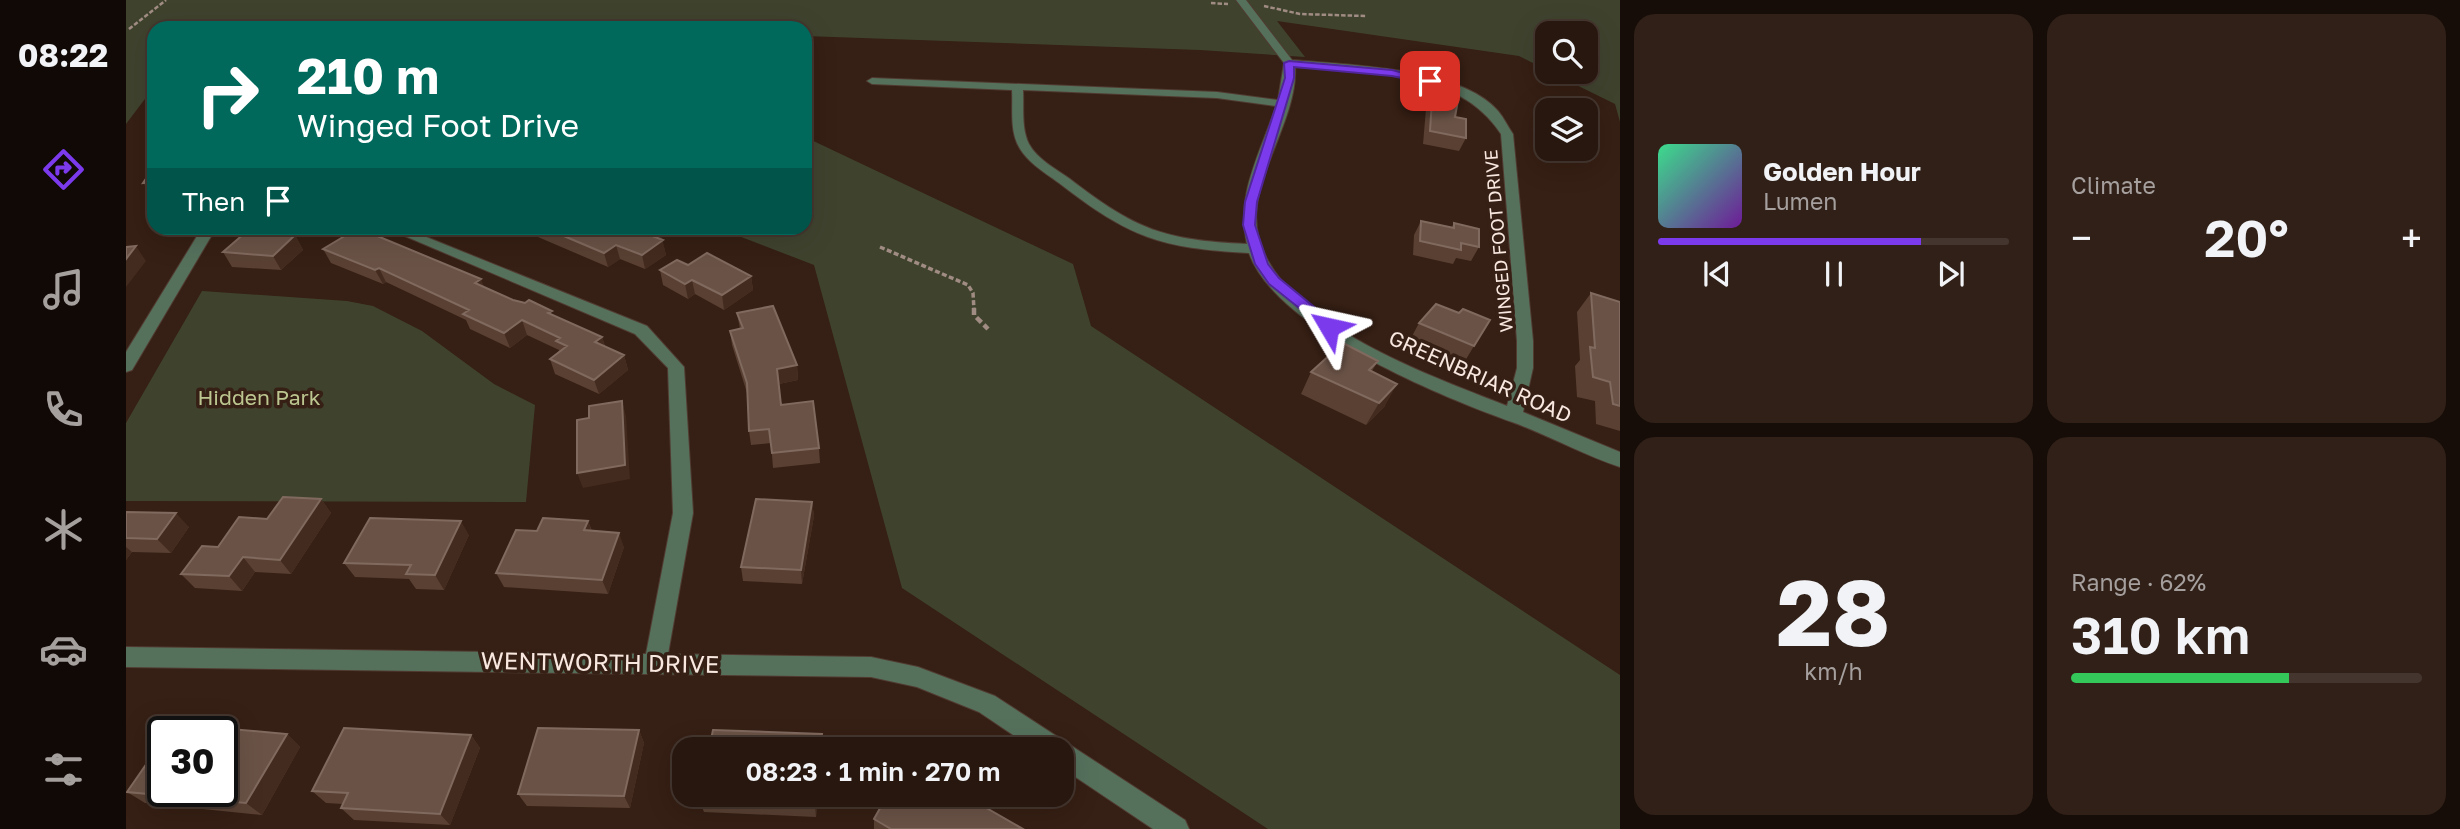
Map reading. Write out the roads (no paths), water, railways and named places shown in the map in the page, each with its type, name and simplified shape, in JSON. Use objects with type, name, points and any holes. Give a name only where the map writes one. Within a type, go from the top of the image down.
[{"type":"street","points":[[1243,3],[1289,63]]},
{"type":"street","name":"GREENBRIAR ROAD","points":[[1289,63],[1289,78],[1283,104],[1251,202],[1249,225],[1255,249],[1274,281],[1293,300],[1343,337],[1411,372],[1620,460]]},
{"type":"street","name":"WINGED FOOT DRIVE","points":[[1289,63],[1411,76],[1461,92],[1499,117],[1507,134],[1525,341],[1525,368],[1513,416]]},
{"type":"street","points":[[872,81],[1217,95],[1283,104]]},
{"type":"street","points":[[1017,87],[1020,131],[1025,146],[1035,158],[1111,218],[1134,231],[1177,243],[1255,249]]},
{"type":"street","points":[[126,366],[205,235]]},
{"type":"street","points":[[410,235],[641,330],[676,367],[683,513],[655,664]]},
{"type":"street","name":"WENTWORTH DRIVE","points":[[126,657],[871,667],[918,677],[987,704],[1037,737]]},
{"type":"street","points":[[1074,762],[1176,829]]},
{"type":"park label","name":"Hidden Park","points":[[259,398]]}]
